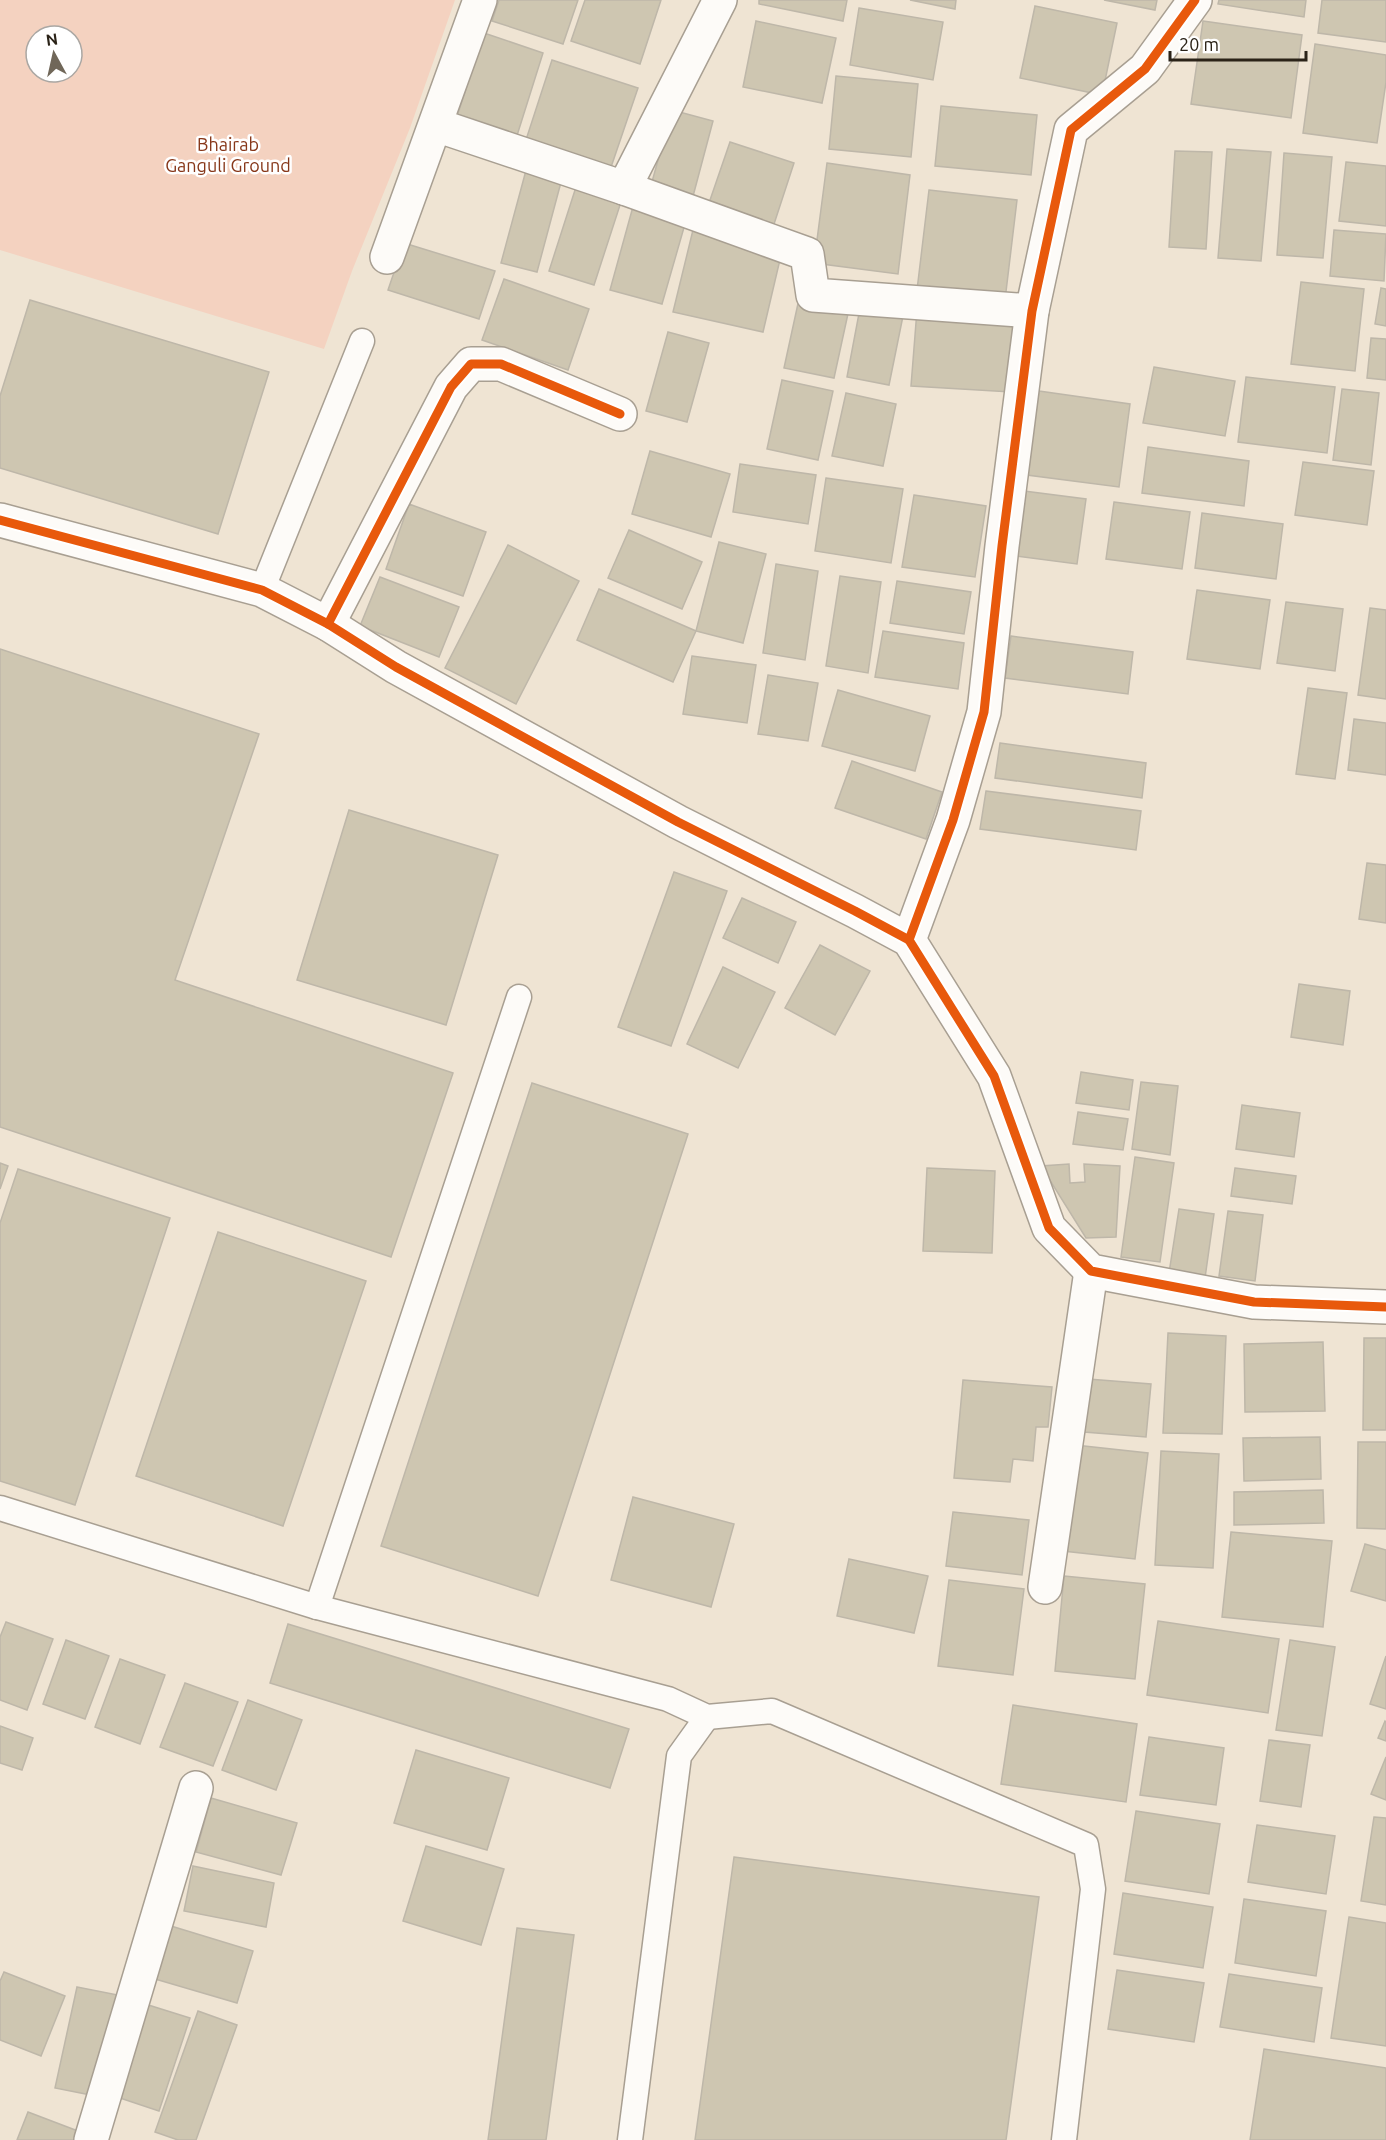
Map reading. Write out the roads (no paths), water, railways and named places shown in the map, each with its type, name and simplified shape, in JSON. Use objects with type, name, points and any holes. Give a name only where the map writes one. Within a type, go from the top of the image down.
[{"type":"street","points":[[387,257],[480,0]]},
{"type":"street","points":[[624,188],[720,0]]},
{"type":"street","points":[[909,940],[953,820],[984,712],[1002,546],[1032,311],[1071,130],[1145,69],[1195,0]]},
{"type":"street","points":[[436,125],[624,188],[807,254],[813,295],[1032,311]]},
{"type":"street","points":[[328,624],[451,387],[471,364],[501,364],[620,414]]},
{"type":"street","points":[[0,520],[262,590],[328,624],[396,667],[678,822],[909,940],[994,1076],[1049,1228],[1091,1271],[1254,1302],[1386,1307]]},
{"type":"street","points":[[1045,1587],[1091,1271]]},
{"type":"street","points":[[91,2140],[196,1788]]},
{"type":"lane","points":[[262,590],[362,341]]},
{"type":"lane","points":[[317,1606],[519,997]]},
{"type":"lane","points":[[0,1508],[317,1606],[668,1699],[707,1717],[772,1711],[1086,1845],[1093,1889],[1064,2140]]},
{"type":"lane","points":[[630,2140],[679,1756],[707,1717]]},
{"type":"park label","name":"Bhairab Ganguli Ground","points":[[228,155]]}]
